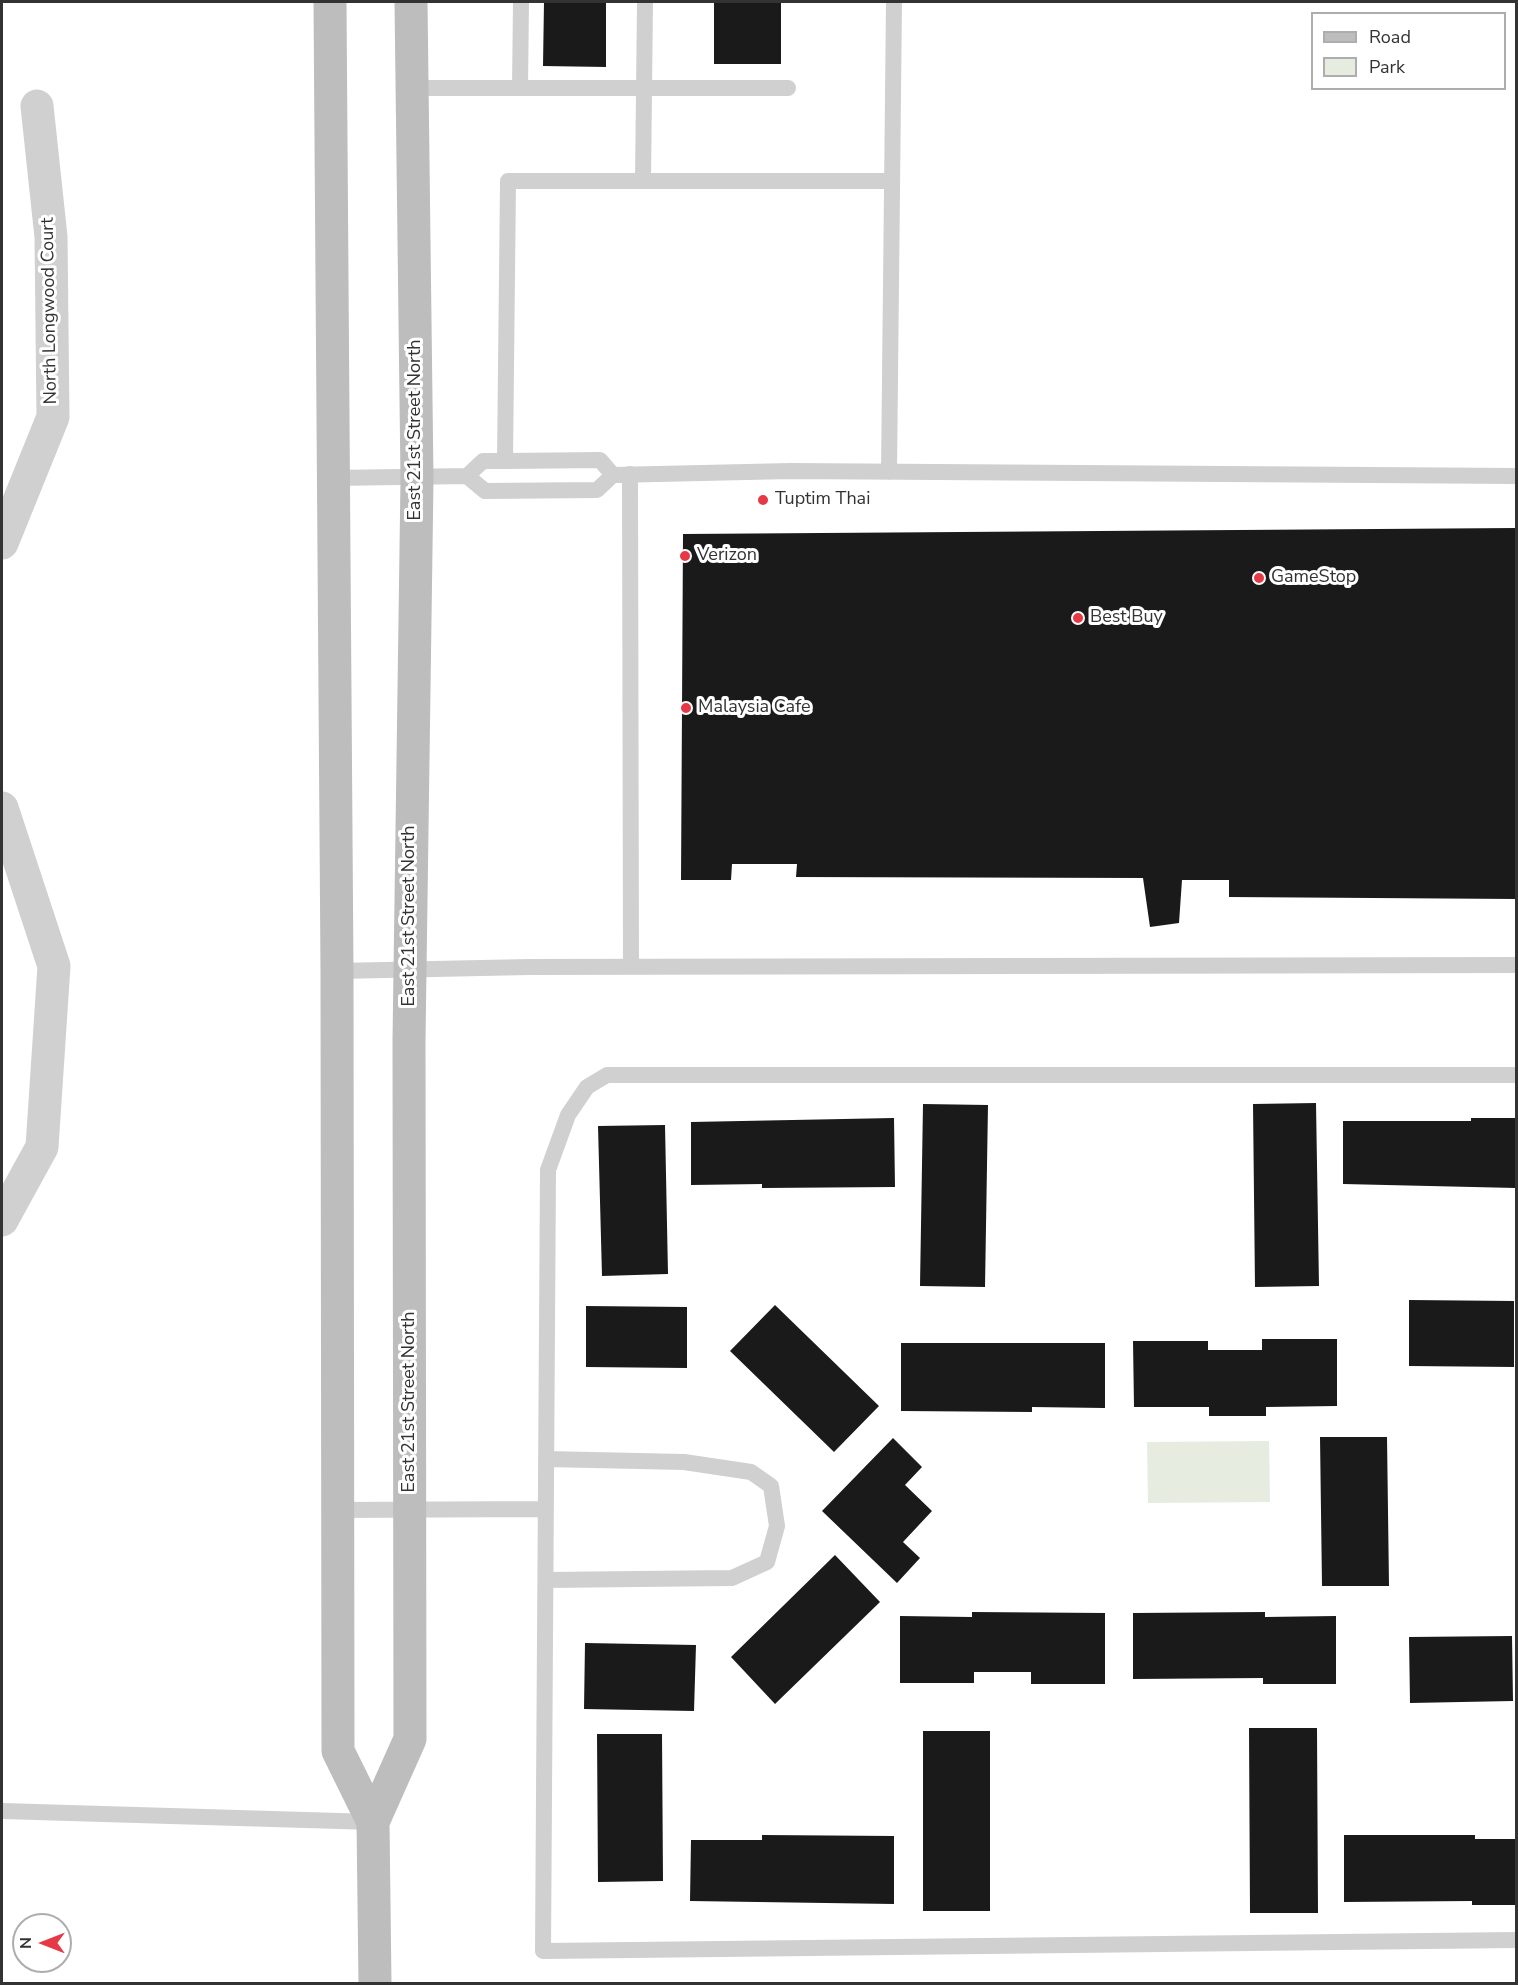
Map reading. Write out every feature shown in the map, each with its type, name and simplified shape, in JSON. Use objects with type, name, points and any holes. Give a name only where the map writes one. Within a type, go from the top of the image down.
[{"type":"main road","name":"East 21st Street North","points":[[330,2],[337,971],[338,1751],[373,1822]]},
{"type":"main road","name":"East 21st Street North","points":[[375,1983],[373,1822],[410,1739],[410,819],[417,479],[411,2]]},
{"type":"street","name":"North Longwood Court","points":[[2,543],[53,417],[51,237],[37,105]]},
{"type":"street","points":[[2,808],[54,966],[42,1147],[2,1221]]},
{"type":"lane","points":[[520,88],[521,2]]},
{"type":"lane","points":[[643,181],[645,2]]},
{"type":"lane","points":[[889,472],[894,2]]},
{"type":"lane","points":[[411,88],[788,88]]},
{"type":"lane","points":[[506,461],[508,181],[892,181]]},
{"type":"lane","points":[[333,478],[417,479],[467,476],[483,461],[600,460],[613,475]]},
{"type":"lane","points":[[467,476],[485,491],[597,490],[613,475],[630,474],[1008,471],[1516,476]]},
{"type":"lane","points":[[630,474],[631,968]]},
{"type":"lane","points":[[337,971],[1516,965]]},
{"type":"lane","points":[[1516,1075],[607,1075],[587,1088],[568,1115],[548,1170],[543,1951],[1516,1940]]},
{"type":"lane","points":[[546,1459],[684,1462],[750,1472],[771,1486],[777,1526],[768,1562],[732,1578],[546,1580]]},
{"type":"lane","points":[[338,1510],[546,1509]]},
{"type":"lane","points":[[2,1811],[373,1822]]},
{"type":"green space","points":[[1269,1441],[1270,1502],[1148,1503],[1147,1442]]},
{"type":"building","points":[[544,2],[606,2],[606,67],[543,66]]},
{"type":"building","points":[[714,2],[781,2],[781,64],[714,64]]},
{"type":"building","points":[[1516,528],[1516,899],[1229,897],[1229,880],[1182,880],[1179,923],[1150,927],[1143,878],[796,877],[797,864],[732,864],[731,880],[681,880],[683,534]]},
{"type":"building","points":[[1316,1103],[1319,1286],[1255,1287],[1253,1104]]},
{"type":"building","points":[[923,1104],[988,1105],[985,1287],[920,1286]]},
{"type":"building","points":[[894,1118],[895,1187],[762,1188],[762,1184],[691,1185],[691,1122]]},
{"type":"building","points":[[1471,1118],[1516,1118],[1516,1188],[1343,1184],[1343,1121],[1471,1121]]},
{"type":"building","points":[[665,1125],[668,1274],[602,1276],[598,1126]]},
{"type":"building","points":[[1409,1300],[1514,1301],[1514,1367],[1409,1366]]},
{"type":"building","points":[[775,1305],[879,1406],[834,1452],[730,1351]]},
{"type":"building","points":[[586,1306],[687,1307],[687,1368],[586,1367]]},
{"type":"building","points":[[1262,1339],[1337,1339],[1337,1406],[1266,1407],[1266,1416],[1209,1416],[1209,1407],[1134,1407],[1133,1341],[1208,1341],[1208,1350],[1262,1350]]},
{"type":"building","points":[[901,1343],[1105,1343],[1105,1408],[1032,1407],[1032,1412],[901,1411]]},
{"type":"building","points":[[1320,1437],[1387,1437],[1389,1586],[1322,1586]]},
{"type":"building","points":[[893,1438],[922,1467],[905,1485],[932,1511],[903,1542],[920,1558],[897,1583],[822,1511]]},
{"type":"building","points":[[835,1555],[880,1602],[775,1704],[731,1657]]},
{"type":"building","points":[[972,1612],[1105,1613],[1105,1684],[1031,1684],[1031,1672],[974,1672],[974,1683],[900,1683],[900,1616],[972,1617]]},
{"type":"building","points":[[1265,1612],[1265,1617],[1336,1616],[1336,1684],[1263,1684],[1263,1678],[1133,1679],[1133,1613]]},
{"type":"building","points":[[1512,1636],[1513,1701],[1410,1703],[1409,1637]]},
{"type":"building","points":[[585,1643],[696,1645],[694,1711],[584,1709]]},
{"type":"building","points":[[1249,1728],[1317,1728],[1318,1913],[1250,1913]]},
{"type":"building","points":[[923,1731],[990,1731],[990,1911],[923,1911]]},
{"type":"building","points":[[597,1734],[662,1734],[663,1881],[598,1882]]},
{"type":"building","points":[[762,1835],[894,1836],[894,1904],[690,1901],[691,1840],[762,1840]]},
{"type":"building","points":[[1344,1835],[1475,1835],[1475,1839],[1516,1839],[1516,1905],[1472,1905],[1472,1901],[1344,1902]]},
{"type":"place","name":"Tuptim Thai","points":[[763,500]]},
{"type":"place","name":"Verizon","points":[[685,556]]},
{"type":"place","name":"GameStop","points":[[1259,578]]},
{"type":"place","name":"Best Buy","points":[[1078,618]]},
{"type":"place","name":"Malaysia Cafe","points":[[686,708]]}]
